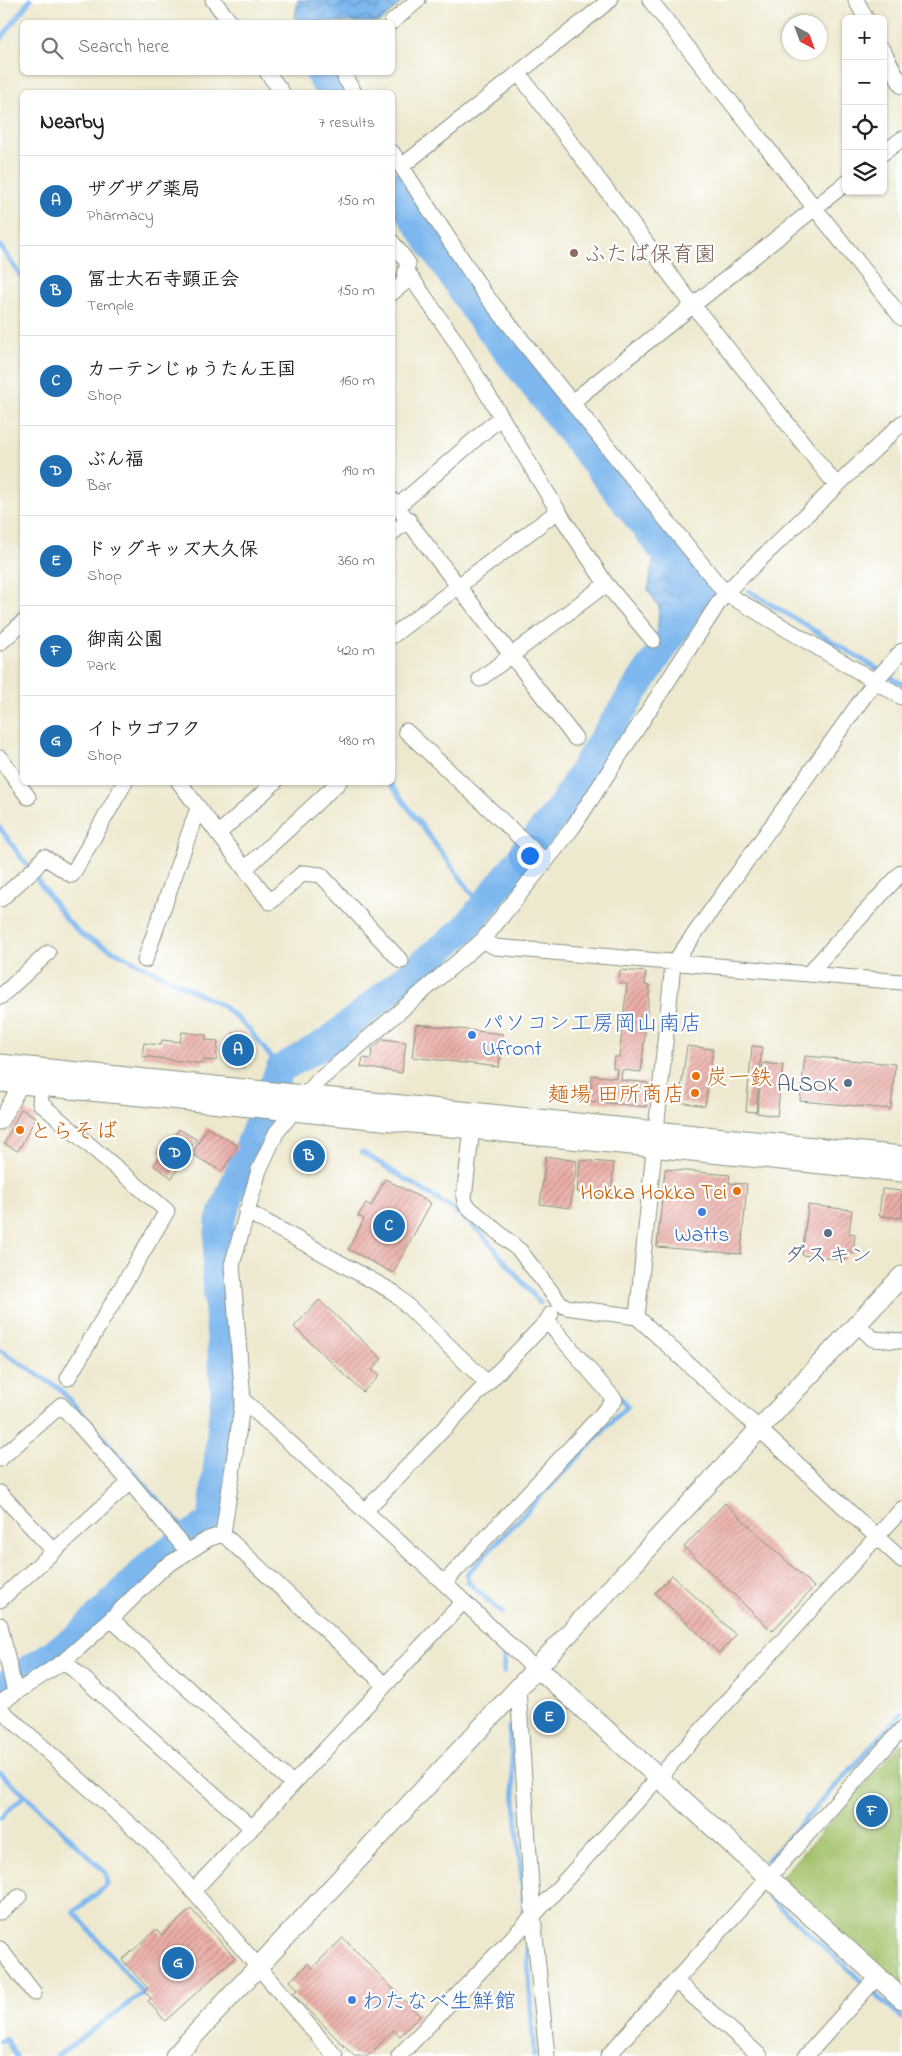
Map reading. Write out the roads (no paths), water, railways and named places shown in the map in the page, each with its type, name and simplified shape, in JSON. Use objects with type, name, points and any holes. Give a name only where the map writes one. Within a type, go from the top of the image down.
[{"type":"street","points":[[213,0],[228,20]]},
{"type":"street","points":[[394,20],[418,0]]},
{"type":"street","points":[[402,166],[610,0]]},
{"type":"street","points":[[650,0],[902,318]]},
{"type":"street","points":[[856,0],[864,15]]},
{"type":"street","points":[[887,58],[902,86]]},
{"type":"street","points":[[519,74],[693,305],[836,486]]},
{"type":"street","points":[[269,75],[280,90]]},
{"type":"street","points":[[346,75],[345,78],[353,90]]},
{"type":"street","points":[[887,151],[902,139]]},
{"type":"street","points":[[395,156],[484,293],[725,593],[880,675],[902,697]]},
{"type":"street","points":[[572,402],[842,186]]},
{"type":"street","points":[[395,246],[408,263],[403,284],[395,291]]},
{"type":"street","points":[[406,270],[456,342],[558,510],[606,584],[653,640]]},
{"type":"street","points":[[502,418],[395,503],[576,738]]},
{"type":"street","points":[[223,1534],[243,1400],[232,1266],[259,1170],[276,1133],[317,1082],[483,940],[542,858],[573,827],[725,593],[902,423]]},
{"type":"street","points":[[395,634],[558,510]]},
{"type":"street","points":[[395,530],[409,520]]},
{"type":"street","points":[[480,679],[606,584]]},
{"type":"street","points":[[0,643],[20,625]]},
{"type":"street","points":[[637,1317],[673,964],[880,675],[902,652]]},
{"type":"street","points":[[406,730],[542,858]]},
{"type":"street","points":[[0,758],[28,797]]},
{"type":"street","points":[[0,899],[44,857],[72,875],[123,785]]},
{"type":"street","points":[[181,785],[270,902],[303,873],[321,874],[401,961]]},
{"type":"street","points":[[218,834],[272,785]]},
{"type":"street","points":[[245,869],[336,785]]},
{"type":"street","points":[[145,960],[198,808]]},
{"type":"street","points":[[809,974],[902,872]]},
{"type":"street","points":[[483,940],[495,947],[673,964],[902,982]]},
{"type":"street","points":[[0,997],[48,953]]},
{"type":"street","points":[[0,1064],[43,1077],[245,1107],[294,1112],[472,1128],[902,1156]]},
{"type":"street","points":[[43,1077],[40,1103],[167,1211],[68,1378]]},
{"type":"street","points":[[0,1082],[21,1084],[43,1077],[253,1089],[307,1094],[902,1172]]},
{"type":"street","points":[[0,1122],[21,1084]]},
{"type":"street","points":[[472,1128],[464,1198],[466,1205],[520,1250],[559,1302],[566,1307],[637,1317],[902,1560]]},
{"type":"street","points":[[246,1211],[393,1292],[487,1383]]},
{"type":"street","points":[[175,2056],[902,1276]]},
{"type":"street","points":[[365,1511],[547,1321],[559,1302]]},
{"type":"street","points":[[444,1583],[615,1400],[547,1321]]},
{"type":"street","points":[[857,1324],[873,1339],[902,1341]]},
{"type":"street","points":[[243,1400],[444,1583],[535,1669],[548,1677],[769,1877],[871,1984],[902,1999]]},
{"type":"street","points":[[0,1459],[61,1405],[184,1546]]},
{"type":"street","points":[[0,1600],[130,1482]]},
{"type":"street","points":[[0,1493],[54,1551]]},
{"type":"street","points":[[399,2056],[527,1922],[902,1509]]},
{"type":"street","points":[[0,1703],[13,1684],[64,1661],[111,1619],[184,1546],[223,1534]]},
{"type":"street","points":[[223,1534],[385,1685]]},
{"type":"street","points":[[193,1891],[463,1602]]},
{"type":"street","points":[[111,1619],[292,1783]]},
{"type":"street","points":[[0,1624],[13,1684]]},
{"type":"street","points":[[64,1661],[251,1827]]},
{"type":"street","points":[[518,1688],[527,1922],[547,2056]]},
{"type":"street","points":[[0,1708],[154,1846],[335,2056]]},
{"type":"street","points":[[608,2056],[902,1729]]},
{"type":"street","points":[[0,1912],[19,1897]]},
{"type":"street","points":[[0,1949],[34,1993]]},
{"type":"street","points":[[676,1981],[760,2056]]},
{"type":"street","points":[[806,2056],[871,1984]]},
{"type":"water","points":[[298,0],[404,0],[382,20],[296,20]]},
{"type":"water","points":[[673,538],[709,584],[712,596],[675,651],[657,639],[659,607],[648,590],[654,557]]},
{"type":"waterway","points":[[0,40],[30,0]]},
{"type":"waterway","points":[[320,75],[330,90]]},
{"type":"waterway","points":[[395,190],[475,310],[678,569],[698,591],[711,591]]},
{"type":"waterway","points":[[0,246],[20,275]]},
{"type":"waterway","points":[[749,591],[902,684]]},
{"type":"waterway","points":[[0,1689],[78,1637],[157,1558],[212,1521],[225,1393],[216,1272],[220,1221],[280,1069],[329,1041],[466,928],[564,803],[592,756],[687,611]]},
{"type":"waterway","points":[[13,621],[20,615]]},
{"type":"waterway","points":[[391,785],[482,907]]},
{"type":"waterway","points":[[0,828],[65,918],[82,935],[223,1006],[249,1029],[280,1069]]},
{"type":"waterway","points":[[362,1152],[453,1209],[482,1234],[540,1303]]},
{"type":"waterway","points":[[0,1350],[60,1389],[190,1536]]},
{"type":"waterway","points":[[502,1613],[468,1582],[467,1574],[627,1406],[618,1396]]},
{"type":"waterway","points":[[504,1652],[504,1672]]},
{"type":"waterway","points":[[768,1860],[902,1713]]},
{"type":"waterway","points":[[509,1727],[525,1921]]},
{"type":"waterway","points":[[0,1773],[25,1795],[0,1818]]},
{"type":"waterway","points":[[25,1795],[106,1873],[107,1885],[74,1912],[143,1993],[57,2056]]},
{"type":"waterway","points":[[769,1897],[902,2018]]},
{"type":"waterway","points":[[526,1929],[534,2056]]},
{"type":"waterway","points":[[0,2041],[6,2039],[16,2056]]},
{"type":"place","name":"ふたば保育園","points":[[574,253]]},
{"type":"place","name":"パソコン工房岡山南店 Ufront","points":[[472,1035]]},
{"type":"place","name":"ザグザグ薬局","points":[[238,1050]]},
{"type":"place","name":"炭一鉄","points":[[696,1076]]},
{"type":"place","name":"ALSOK","points":[[848,1083]]},
{"type":"place","name":"麺場 田所商店","points":[[695,1093]]},
{"type":"place","name":"とらそば","points":[[20,1130]]},
{"type":"place","name":"ぶん福","points":[[175,1153]]},
{"type":"place","name":"冨士大石寺顕正会","points":[[309,1156]]},
{"type":"place","name":"Hokka Hokka Tei","points":[[737,1191]]},
{"type":"place","name":"Watts","points":[[702,1212]]},
{"type":"place","name":"カーテンじゅうたん王国","points":[[389,1226]]},
{"type":"place","name":"ダスキン","points":[[828,1233]]},
{"type":"place","name":"ドッグキッズ大久保","points":[[549,1717]]},
{"type":"place","name":"御南公園","points":[[872,1811]]},
{"type":"place","name":"イトウゴフク","points":[[178,1963]]},
{"type":"place","name":"わたなべ生鮮館","points":[[352,2000]]}]
